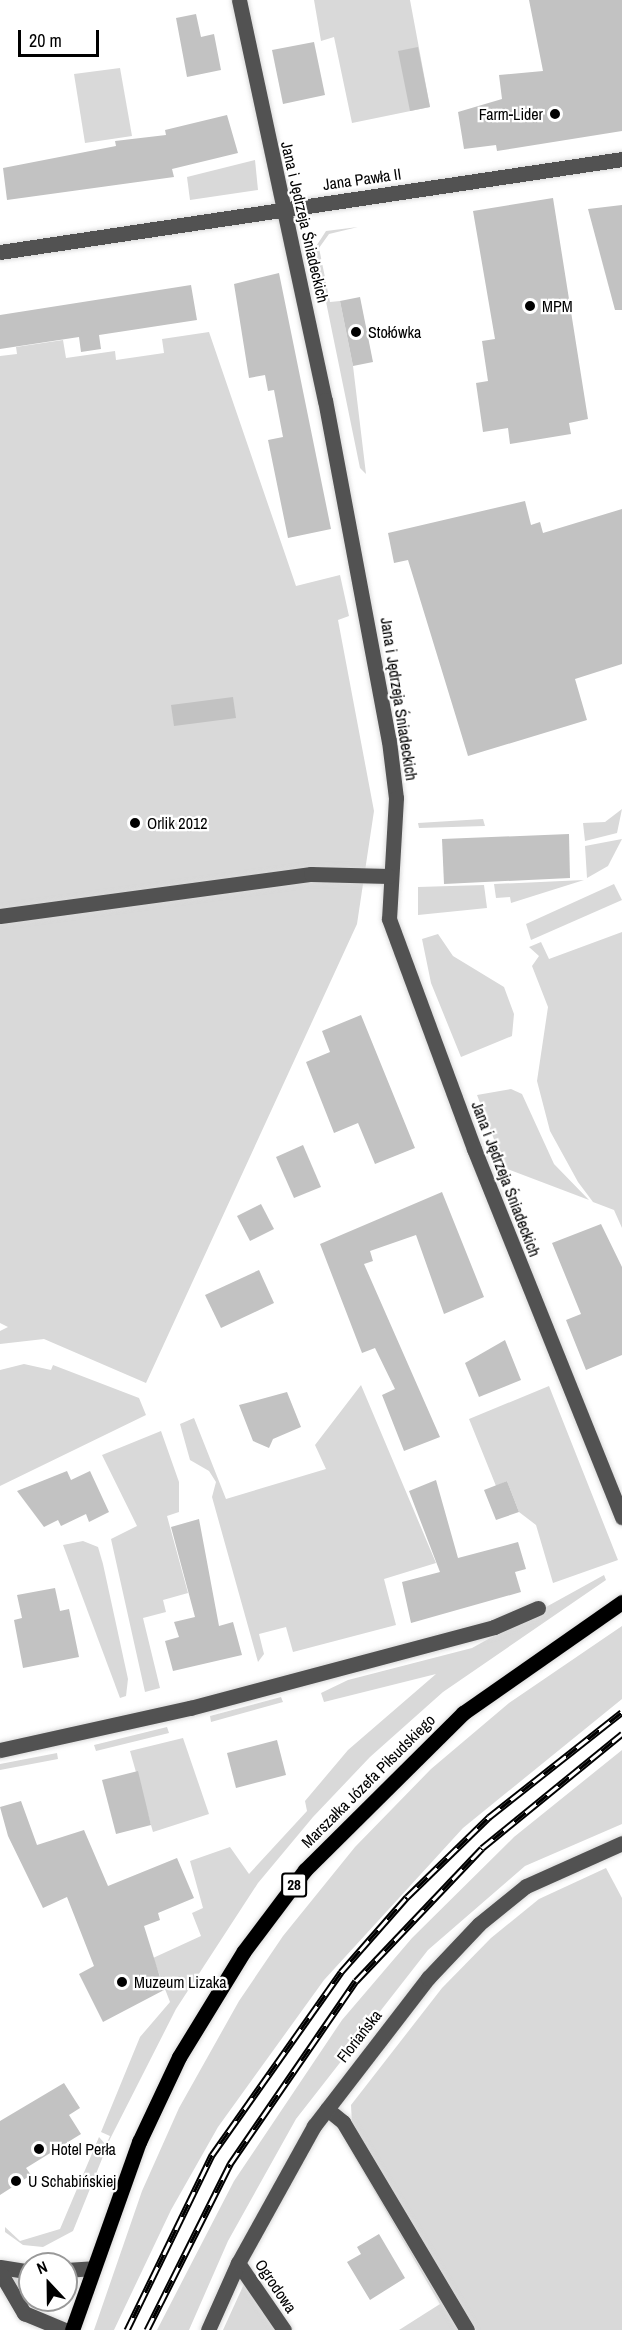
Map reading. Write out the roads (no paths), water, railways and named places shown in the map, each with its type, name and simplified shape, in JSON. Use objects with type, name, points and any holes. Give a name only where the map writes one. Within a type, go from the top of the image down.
[{"type":"main road","name":"Marszałka Józefa Piłsudskiego","points":[[93,2268],[139,2142],[179,2057],[244,1951],[305,1870],[463,1713],[622,1602]]},
{"type":"main road","name":"28","points":[[72,2330],[93,2268]]},
{"type":"street","name":"Jana i Jędrzeja Śniadeckich","points":[[239,0],[285,209],[393,762],[396,798],[387,911],[399,950],[622,1517]]},
{"type":"street","name":"Jana Pawła II","points":[[0,252],[622,159]]},
{"type":"street","points":[[0,916],[311,874],[389,876]]},
{"type":"street","points":[[0,1750],[190,1708],[494,1627],[538,1608]]},
{"type":"street","name":"Floriańska","points":[[208,2330],[238,2263],[327,2109],[428,1978],[499,1906],[541,1877],[622,1843]]},
{"type":"street","points":[[327,2109],[343,2122],[466,2330]]},
{"type":"street","name":"Ogrodowa","points":[[238,2263],[284,2330]]},
{"type":"street","points":[[0,2267],[18,2270]]},
{"type":"street","points":[[78,2269],[93,2268]]},
{"type":"street","points":[[0,2272],[24,2313],[65,2330]]},
{"type":"railway","points":[[127,2330],[212,2155],[341,1972],[407,1897],[489,1817],[622,1712]]},
{"type":"railway","points":[[147,2330],[230,2164],[356,1981],[482,1848],[622,1734]]},
{"type":"place","name":"Farm-Lider","points":[[555,114]]},
{"type":"place","name":"MPM","points":[[530,306]]},
{"type":"place","name":"Stołówka","points":[[356,332]]},
{"type":"place","name":"Orlik 2012","points":[[135,823]]},
{"type":"place","name":"Muzeum Lizaka","points":[[122,1982]]},
{"type":"place","name":"Hotel Perła","points":[[39,2149]]},
{"type":"place","name":"U Schabińskiej","points":[[16,2181]]}]
